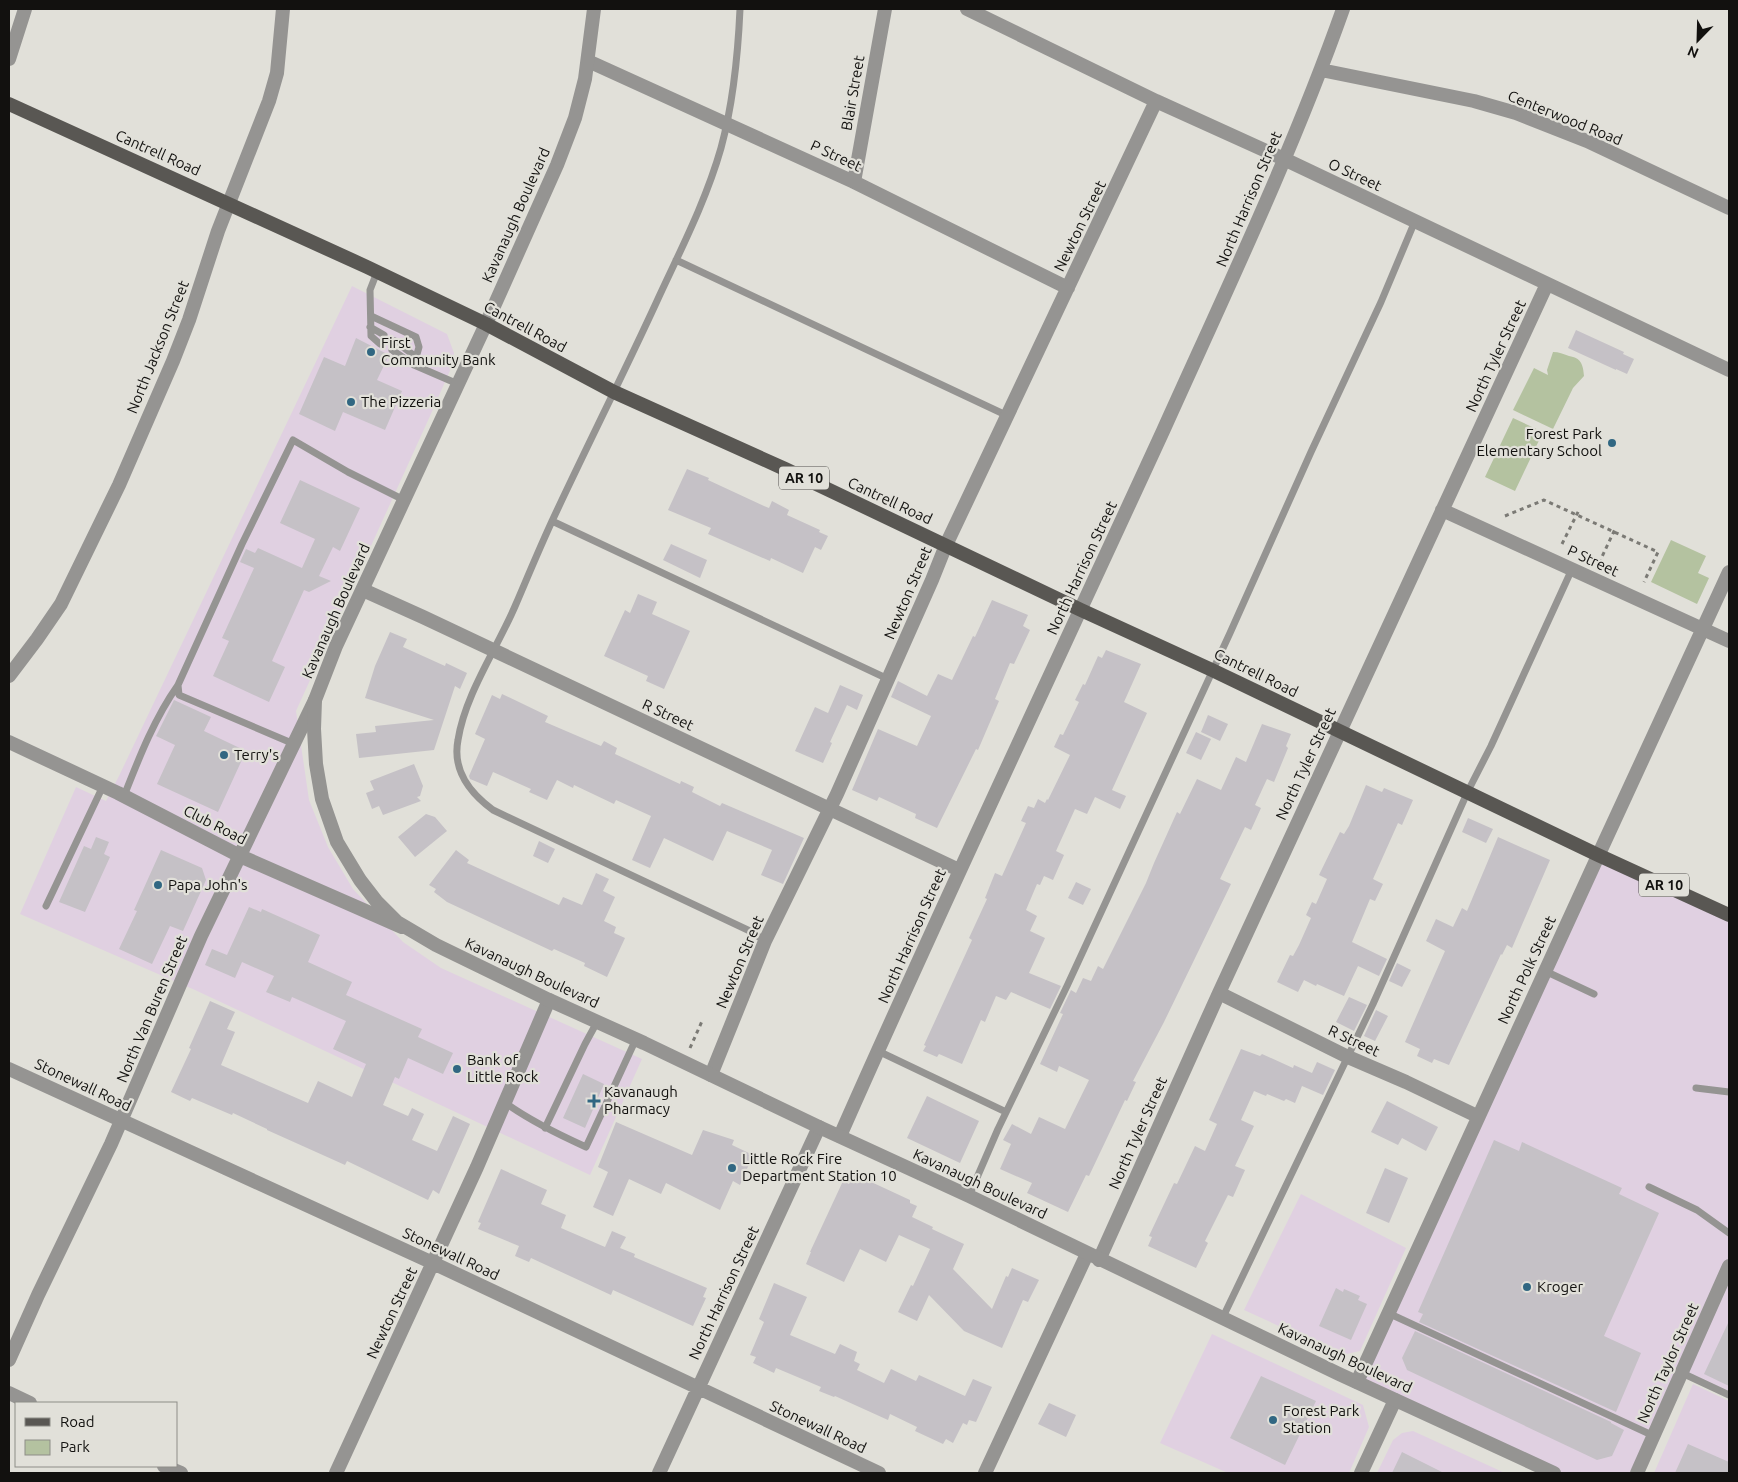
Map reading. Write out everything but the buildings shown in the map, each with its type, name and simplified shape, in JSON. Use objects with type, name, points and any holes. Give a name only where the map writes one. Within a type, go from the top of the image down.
[{"type":"main road","name":"Cantrell Road","points":[[9,104],[377,272],[486,324],[614,392],[794,474],[1212,670],[1468,791],[1598,856],[1728,912]]},
{"type":"street","points":[[9,59],[26,9]]},
{"type":"street","name":"North Jackson Street","points":[[9,676],[37,640],[60,604],[98,529],[173,361],[228,203],[269,101],[277,73],[283,9]]},
{"type":"street","name":"Kavanaugh Boulevard","points":[[594,9],[585,79],[575,118],[557,165],[486,324],[336,646],[315,700],[316,764],[322,799],[337,842],[366,887],[377,902],[397,922],[436,945],[819,1128],[969,1196],[1395,1400],[1554,1473]]},
{"type":"street","name":"Blair Street","points":[[854,182],[885,9]]},
{"type":"street","name":"O Street","points":[[967,9],[1156,101],[1284,159],[1729,370]]},
{"type":"street","name":"North Harrison Street","points":[[840,1136],[959,870],[1081,610],[1248,244],[1322,70],[1343,9]]},
{"type":"street","name":"P Street","points":[[588,61],[854,182],[1068,288]]},
{"type":"street","name":"Centerwood Road","points":[[1322,70],[1474,101],[1516,113],[1587,142],[1729,208]]},
{"type":"street","name":"Newton Street","points":[[711,1075],[765,941],[829,809],[946,545],[1156,101]]},
{"type":"street","name":"North Tyler Street","points":[[985,1473],[1093,1257],[1219,993],[1547,284]]},
{"type":"street","name":"P Street","points":[[1442,510],[1729,641]]},
{"type":"street","name":"North Polk Street","points":[[1357,1382],[1729,572]]},
{"type":"street","name":"R Street","points":[[363,590],[959,870]]},
{"type":"street","name":"North Van Buren Street","points":[[9,1360],[38,1295],[111,1144],[201,936],[315,700]]},
{"type":"street","name":"Club Road","points":[[9,742],[124,796],[240,856],[410,930]]},
{"type":"street","name":"R Street","points":[[1219,993],[1348,1057],[1478,1116]]},
{"type":"street","name":"Newton Street","points":[[336,1473],[477,1167],[549,1000]]},
{"type":"street","name":"Stonewall Road","points":[[9,1069],[433,1263],[878,1473]]},
{"type":"street","name":"North Harrison Street","points":[[659,1473],[819,1128]]},
{"type":"street","name":"North Taylor Street","points":[[1637,1473],[1682,1373],[1726,1283],[1729,1266]]},
{"type":"street","points":[[9,1393],[28,1402]]},
{"type":"street","points":[[1361,1473],[1395,1400]]},
{"type":"street","points":[[166,1467],[181,1473]]},
{"type":"lane","points":[[740,9],[727,123],[721,149],[707,188],[676,260],[552,521],[504,633],[492,650],[464,715],[457,741],[457,759],[461,774],[469,788],[493,810],[752,932],[765,941]]},
{"type":"lane","points":[[969,1196],[1006,1112],[1212,670],[1310,452],[1381,302],[1415,221]]},
{"type":"lane","points":[[676,260],[1008,416]]},
{"type":"lane","points":[[377,272],[370,290],[370,328],[371,336],[380,344]]},
{"type":"lane","points":[[371,316],[416,337],[419,347],[415,361]]},
{"type":"lane","points":[[370,328],[384,335]]},
{"type":"lane","points":[[396,341],[415,361]]},
{"type":"lane","points":[[392,350],[458,384]]},
{"type":"lane","points":[[124,796],[134,768],[164,704],[178,685],[242,544],[293,440],[348,472],[404,500]]},
{"type":"lane","points":[[552,521],[888,678]]},
{"type":"lane","points":[[1223,1317],[1348,1057],[1468,791],[1572,569]]},
{"type":"lane","points":[[178,685],[179,694],[294,744]]},
{"type":"lane","points":[[46,906],[103,786]]},
{"type":"lane","points":[[1545,971],[1594,994]]},
{"type":"lane","points":[[545,1128],[585,1044],[598,1022]]},
{"type":"lane","points":[[504,1102],[545,1128],[586,1147],[636,1039]]},
{"type":"lane","points":[[878,1051],[1006,1112]]},
{"type":"lane","points":[[1696,1088],[1729,1092]]},
{"type":"lane","points":[[1649,1187],[1697,1210],[1729,1233]]},
{"type":"lane","points":[[1388,1313],[1654,1436]]},
{"type":"lane","points":[[1682,1373],[1729,1395]]},
{"type":"path","points":[[1505,516],[1544,500],[1578,512],[1614,532],[1658,552],[1644,582]]},
{"type":"path","points":[[1562,544],[1578,512]]},
{"type":"path","points":[[1599,563],[1616,527]]},
{"type":"path","points":[[684,1062],[703,1019]]},
{"type":"shaded area","points":[[352,286],[447,334],[454,353],[452,366],[430,416],[296,711],[309,800],[328,847],[353,889],[403,942],[441,968],[642,1059],[590,1175],[195,990],[20,914],[76,787],[106,801]]},
{"type":"shaded area","points":[[1598,855],[1729,915],[1729,1395],[1682,1373],[1637,1473],[1554,1473],[1357,1382]]},
{"type":"shaded area","points":[[1301,1194],[1406,1248],[1360,1351],[1342,1355],[1244,1310]]},
{"type":"shaded area","points":[[1212,1334],[1363,1405],[1369,1427],[1349,1473],[1228,1473],[1160,1443]]},
{"type":"shaded area","points":[[1693,1384],[1729,1401],[1729,1473],[1654,1473]]},
{"type":"shaded area","points":[[1413,1431],[1505,1473],[1377,1473],[1393,1440],[1402,1433]]},
{"type":"green space","points":[[1553,352],[1579,360],[1584,376],[1573,388],[1553,429],[1513,410],[1534,368],[1548,375],[1547,370]]},
{"type":"green space","points":[[1513,418],[1543,432],[1515,491],[1485,477]]},
{"type":"green space","points":[[1671,540],[1706,556],[1698,573],[1709,578],[1697,604],[1651,582]]},
{"type":"place","name":"First Community Bank","points":[[371,352]]},
{"type":"place","name":"The Pizzeria","points":[[351,402]]},
{"type":"place","name":"Forest Park Elementary School","points":[[1612,443]]},
{"type":"place","name":"Terry's","points":[[224,755]]},
{"type":"place","name":"Papa John's","points":[[158,885]]},
{"type":"place","name":"Bank of Little Rock","points":[[457,1069]]},
{"type":"place","name":"Kavanaugh Pharmacy","points":[[594,1101]]},
{"type":"place","name":"Little Rock Fire Department Station 10","points":[[732,1168]]},
{"type":"place","name":"Kroger","points":[[1527,1287]]},
{"type":"place","name":"Forest Park Station","points":[[1273,1420]]}]
